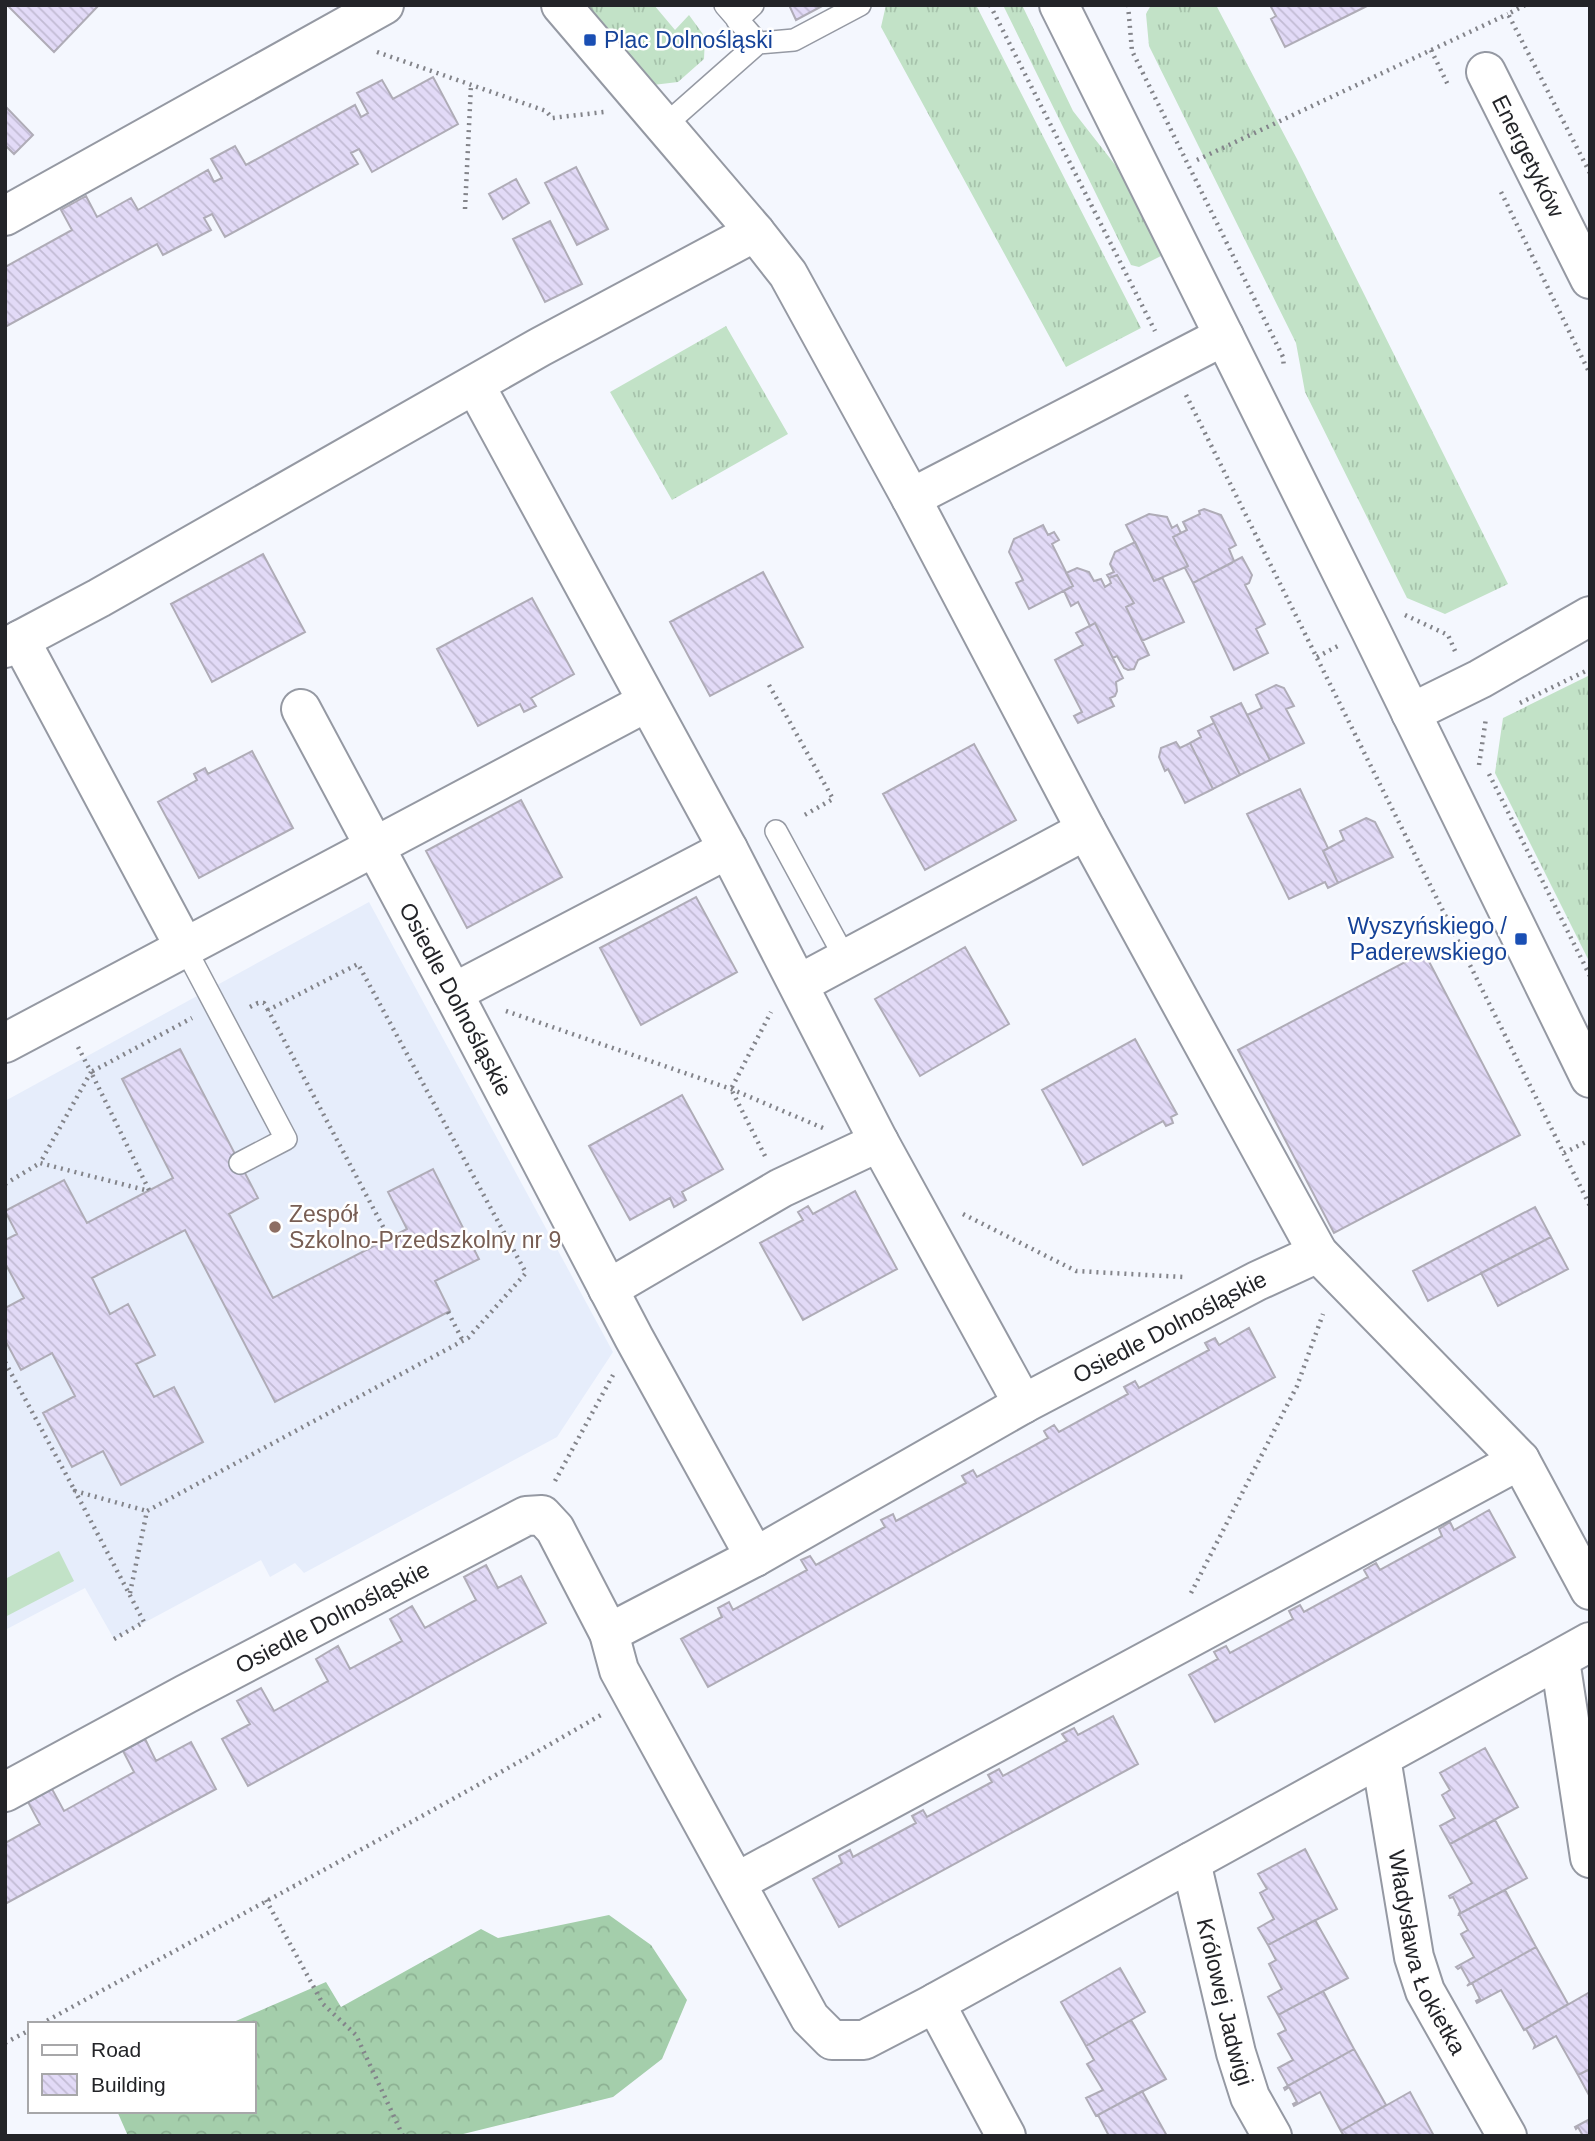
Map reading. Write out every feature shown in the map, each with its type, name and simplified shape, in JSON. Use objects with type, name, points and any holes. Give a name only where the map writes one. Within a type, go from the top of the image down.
[{"type":"street","points":[[5,216],[384,5]]},
{"type":"street","points":[[561,5],[788,274],[911,498],[1086,830],[1318,1253],[1520,1460],[1590,1590]]},
{"type":"street","points":[[1059,5],[1590,1078]]},
{"type":"street","name":"Energetyków","points":[[1486,72],[1590,279]]},
{"type":"street","points":[[185,948],[13,644],[99,598],[540,346],[755,232]]},
{"type":"street","points":[[911,498],[1224,336]]},
{"type":"street","points":[[475,385],[799,984],[874,1144],[902,1184],[1023,1405]]},
{"type":"street","points":[[1411,713],[1480,679],[1590,616]]},
{"type":"street","points":[[5,1043],[647,702]]},
{"type":"street","name":"Osiedle Dolnośląskie","points":[[301,709],[634,1338],[755,1557]]},
{"type":"street","points":[[799,984],[1086,830]]},
{"type":"street","points":[[453,993],[728,849]]},
{"type":"street","points":[[608,1289],[781,1188],[874,1144]]},
{"type":"street","name":"Osiedle Dolnośląskie","points":[[609,1633],[755,1557],[1023,1405],[1257,1281],[1318,1253]]},
{"type":"street","points":[[737,1882],[1520,1460]]},
{"type":"street","points":[[542,1515],[555,1529],[609,1633],[619,1670],[810,2018],[832,2040],[864,2040],[935,2003],[1575,1651],[1590,1858]]},
{"type":"street","name":"Osiedle Dolnośląskie","points":[[5,1792],[526,1516],[542,1515]]},
{"type":"street","name":"Władysława Łokietka","points":[[1381,1758],[1414,1956],[1425,1992],[1507,2136]]},
{"type":"street","name":"Królowej Jadwigi","points":[[1191,1862],[1236,2053],[1250,2097],[1272,2136]]},
{"type":"street","points":[[935,2003],[1006,2136]]},
{"type":"lane","points":[[753,5],[731,12],[758,43]]},
{"type":"lane","points":[[664,126],[758,43],[794,40],[860,5]]},
{"type":"lane","points":[[776,831],[845,958]]},
{"type":"lane","points":[[185,948],[286,1139],[240,1163]]},
{"type":"path","points":[[990,5],[1157,335]]},
{"type":"path","points":[[1197,160],[1525,5]]},
{"type":"path","points":[[1508,13],[1590,173]]},
{"type":"path","points":[[342,29],[370,50],[546,111],[552,118],[604,112]]},
{"type":"path","points":[[1431,50],[1454,98]]},
{"type":"path","points":[[465,209],[471,85]]},
{"type":"path","points":[[1496,183],[1590,374]]},
{"type":"path","points":[[1182,386],[1590,1206]]},
{"type":"path","points":[[1509,708],[1590,669]]},
{"type":"path","points":[[769,685],[833,799],[776,831]]},
{"type":"path","points":[[1489,774],[1590,976]]},
{"type":"path","points":[[75,1491],[147,1511],[468,1338],[526,1273],[358,964],[268,1010],[389,1238]]},
{"type":"path","points":[[731,1089],[783,989],[799,984]]},
{"type":"path","points":[[453,993],[731,1089],[874,1144]]},
{"type":"path","points":[[5,1184],[40,1163],[90,1072],[215,1006]]},
{"type":"path","points":[[40,1163],[149,1191],[90,1072]]},
{"type":"path","points":[[731,1089],[781,1188]]},
{"type":"path","points":[[1564,1153],[1590,1140]]},
{"type":"path","points":[[902,1184],[1076,1271],[1187,1277]]},
{"type":"path","points":[[1192,1637],[1183,1610],[1297,1386],[1325,1309]]},
{"type":"path","points":[[448,1312],[463,1341]]},
{"type":"path","points":[[542,1515],[558,1475],[634,1338]]},
{"type":"path","points":[[5,1362],[144,1622],[114,1639]]},
{"type":"path","points":[[130,1593],[147,1511]]},
{"type":"path","points":[[45,2022],[468,1792],[634,1696]]},
{"type":"path","points":[[266,1900],[323,2004],[356,2035],[403,2136]]},
{"type":"path","points":[[5,2043],[28,2031]]},
{"type":"shaded area","name":"Zespół Szkolno-Przedszkolny nr 9","points":[[369,902],[613,1352],[557,1437],[304,1573],[295,1563],[270,1577],[261,1560],[114,1639],[85,1588],[5,1630],[5,1101]]},
{"type":"green space","points":[[586,5],[654,5],[675,30],[689,15],[705,37],[704,59],[678,82],[653,85]]},
{"type":"green space","points":[[886,5],[976,5],[1141,328],[1066,367],[881,27]]},
{"type":"green space","points":[[1003,5],[1022,5],[1073,111],[1120,171],[1161,256],[1139,267],[1131,265]]},
{"type":"green space","points":[[1151,5],[1216,5],[1297,159],[1508,584],[1445,614],[1407,598],[1305,392],[1296,343],[1149,46],[1146,14]]},
{"type":"green space","points":[[726,326],[788,434],[672,500],[610,392]]},
{"type":"green space","points":[[1590,675],[1590,963],[1495,773],[1503,718]]},
{"type":"green space","points":[[59,1551],[74,1581],[5,1617],[5,1579]]},
{"type":"green space","points":[[609,1915],[651,1945],[687,2000],[662,2059],[613,2097],[455,2136],[128,2136],[118,2113],[256,2113],[256,2022],[234,2022],[326,1982],[341,2007],[481,1929],[498,1938]]},
{"type":"building","points":[[7,5],[99,5],[54,52]]},
{"type":"building","points":[[789,5],[824,5],[796,20]]},
{"type":"building","points":[[1270,5],[1369,5],[1285,47],[1271,19],[1276,16]]},
{"type":"building","points":[[433,77],[458,124],[372,172],[359,149],[351,153],[358,164],[225,237],[212,214],[204,218],[211,230],[163,255],[157,244],[5,327],[5,267],[72,230],[61,210],[86,196],[97,217],[131,198],[138,210],[208,170],[214,182],[222,178],[211,159],[235,146],[246,165],[355,105],[361,117],[368,113],[357,93],[382,80],[393,99]]},
{"type":"building","points":[[5,106],[33,135],[14,154],[5,145]]},
{"type":"building","points":[[576,167],[608,229],[577,245],[545,183]]},
{"type":"building","points":[[516,179],[529,203],[503,219],[489,194]]},
{"type":"building","points":[[550,221],[582,284],[545,302],[513,239]]},
{"type":"building","points":[[1204,509],[1221,515],[1236,545],[1229,549],[1234,561],[1193,583],[1185,568],[1188,566],[1173,537],[1187,530],[1183,522],[1200,514],[1199,511]]},
{"type":"building","points":[[1149,514],[1167,517],[1172,528],[1177,525],[1181,533],[1173,537],[1188,566],[1154,581],[1126,525]]},
{"type":"building","points":[[1043,525],[1048,535],[1054,532],[1059,540],[1052,544],[1073,586],[1029,609],[1016,583],[1023,580],[1009,552],[1014,539]]},
{"type":"building","points":[[1135,542],[1154,581],[1163,579],[1184,622],[1142,641],[1126,607],[1134,603],[1117,575],[1109,578],[1107,575],[1114,572],[1110,564],[1115,552]]},
{"type":"building","points":[[263,554],[305,632],[212,682],[171,604]]},
{"type":"building","points":[[1242,557],[1252,575],[1249,583],[1245,585],[1265,624],[1256,629],[1268,653],[1234,670],[1193,583]]},
{"type":"building","points":[[1077,568],[1089,572],[1094,581],[1101,579],[1105,587],[1111,583],[1109,578],[1117,575],[1134,603],[1126,607],[1149,655],[1138,660],[1134,669],[1124,668],[1117,656],[1113,658],[1095,623],[1090,626],[1078,602],[1071,606],[1064,591],[1073,586],[1066,573]]},
{"type":"building","points":[[763,572],[803,647],[710,696],[670,622]]},
{"type":"building","points":[[532,598],[574,674],[531,698],[536,706],[524,712],[520,704],[478,726],[437,649]]},
{"type":"building","points":[[1095,623],[1123,678],[1116,682],[1117,691],[1115,696],[1110,698],[1114,706],[1078,723],[1074,716],[1082,712],[1055,660],[1083,645],[1076,633]]},
{"type":"building","points":[[1276,685],[1284,688],[1294,706],[1286,709],[1304,743],[1270,760],[1247,715],[1262,708],[1256,695]]},
{"type":"building","points":[[1241,703],[1270,760],[1240,775],[1211,717]]},
{"type":"building","points":[[1214,723],[1240,775],[1213,789],[1190,743],[1201,737],[1198,731]]},
{"type":"building","points":[[1176,742],[1180,748],[1190,743],[1213,789],[1185,803],[1159,757],[1161,748]]},
{"type":"building","points":[[974,744],[1016,820],[925,870],[883,794]]},
{"type":"building","points":[[252,751],[293,828],[199,878],[158,802],[197,780],[194,774],[205,768],[208,774]]},
{"type":"building","points":[[1300,789],[1328,848],[1323,851],[1338,883],[1328,888],[1325,882],[1289,899],[1247,814]]},
{"type":"building","points":[[521,800],[562,877],[467,928],[426,851]]},
{"type":"building","points":[[1366,818],[1375,822],[1393,857],[1338,883],[1323,851],[1344,840],[1340,831]]},
{"type":"building","points":[[696,897],[737,972],[641,1025],[600,948]]},
{"type":"building","points":[[965,947],[1009,1024],[920,1076],[875,999]]},
{"type":"building","points":[[1424,952],[1520,1135],[1334,1233],[1238,1050]]},
{"type":"building","points":[[1135,1039],[1177,1114],[1171,1117],[1173,1123],[1166,1126],[1163,1121],[1083,1165],[1042,1090]]},
{"type":"building","points":[[180,1049],[258,1198],[229,1214],[273,1298],[407,1229],[388,1192],[433,1169],[479,1259],[435,1281],[450,1311],[275,1402],[185,1230],[92,1278],[110,1314],[128,1304],[155,1355],[136,1364],[154,1397],[174,1387],[203,1442],[121,1485],[103,1451],[72,1467],[43,1413],[75,1396],[52,1353],[21,1370],[5,1340],[5,1308],[24,1298],[5,1263],[5,1240],[17,1234],[5,1211],[64,1180],[87,1223],[173,1178],[122,1079]]},
{"type":"building","points":[[682,1095],[723,1169],[682,1192],[686,1200],[674,1207],[670,1198],[630,1220],[589,1146]]},
{"type":"building","points":[[855,1191],[897,1269],[803,1320],[760,1243],[803,1220],[798,1212],[808,1206],[813,1214]]},
{"type":"building","points":[[1535,1207],[1551,1237],[1428,1301],[1413,1271]]},
{"type":"building","points":[[1551,1237],[1568,1269],[1498,1306],[1481,1273]]},
{"type":"building","points":[[1249,1328],[1275,1377],[708,1687],[681,1639],[722,1617],[718,1608],[729,1602],[733,1610],[807,1570],[801,1560],[810,1556],[816,1565],[885,1527],[881,1520],[893,1514],[896,1521],[966,1483],[962,1476],[973,1470],[977,1477],[1048,1438],[1044,1431],[1054,1425],[1059,1432],[1128,1394],[1124,1387],[1135,1381],[1139,1388],[1209,1350],[1205,1343],[1215,1338],[1219,1345]]},
{"type":"building","points":[[1489,1510],[1515,1557],[1215,1722],[1189,1675],[1218,1659],[1214,1652],[1226,1646],[1230,1653],[1293,1619],[1289,1611],[1300,1605],[1304,1612],[1368,1577],[1364,1570],[1376,1563],[1380,1570],[1442,1536],[1439,1529],[1450,1522],[1454,1530]]},
{"type":"building","points":[[486,1565],[498,1588],[521,1576],[546,1623],[248,1786],[222,1739],[250,1724],[237,1701],[261,1688],[274,1711],[328,1681],[316,1659],[338,1646],[350,1669],[402,1641],[390,1619],[412,1606],[425,1628],[476,1600],[464,1577]]},
{"type":"building","points":[[1113,1716],[1138,1764],[839,1927],[813,1879],[842,1863],[839,1856],[850,1850],[853,1857],[916,1823],[912,1816],[923,1810],[927,1817],[992,1782],[988,1775],[999,1769],[1003,1776],[1067,1741],[1062,1734],[1074,1728],[1078,1735]]},
{"type":"building","points":[[145,1739],[156,1761],[191,1742],[216,1789],[5,1904],[5,1843],[40,1824],[28,1802],[52,1789],[64,1811],[134,1772],[123,1751]]},
{"type":"building","points":[[1485,1748],[1518,1807],[1450,1844],[1440,1826],[1455,1818],[1442,1795],[1450,1790],[1440,1773]]},
{"type":"building","points":[[1495,1820],[1527,1878],[1459,1914],[1453,1897],[1449,1896],[1472,1883],[1450,1844]]},
{"type":"building","points":[[1305,1849],[1337,1909],[1268,1945],[1258,1928],[1274,1919],[1260,1893],[1267,1889],[1258,1874]]},
{"type":"building","points":[[1505,1890],[1536,1947],[1467,1986],[1470,1983],[1461,1967],[1456,1967],[1474,1957],[1461,1934],[1468,1930],[1459,1914]]},
{"type":"building","points":[[1315,1920],[1348,1978],[1278,2015],[1268,1997],[1282,1989],[1269,1964],[1276,1960],[1268,1945]]},
{"type":"building","points":[[1536,1947],[1568,2004],[1524,2030],[1501,1990],[1477,2003],[1480,1999],[1472,1983]]},
{"type":"building","points":[[1120,1968],[1145,2012],[1086,2046],[1061,2002]]},
{"type":"building","points":[[1323,1991],[1354,2049],[1288,2086],[1278,2068],[1293,2060],[1278,2034],[1286,2030],[1278,2015]]},
{"type":"building","points":[[1590,1992],[1590,2069],[1578,2075],[1556,2036],[1534,2048],[1535,2045],[1526,2029],[1524,2030]]},
{"type":"building","points":[[1131,2020],[1166,2079],[1096,2116],[1086,2098],[1103,2090],[1087,2064],[1094,2060],[1086,2046]]},
{"type":"building","points":[[1354,2049],[1386,2105],[1341,2131],[1320,2092],[1294,2106],[1297,2102],[1289,2087],[1285,2090],[1284,2088]]},
{"type":"building","points":[[1590,2069],[1590,2097],[1578,2075]]},
{"type":"building","points":[[1142,2091],[1167,2136],[1109,2136],[1098,2115]]},
{"type":"building","points":[[1410,2092],[1434,2136],[1344,2136],[1341,2131]]},
{"type":"building","points":[[1590,2119],[1590,2136],[1583,2136],[1578,2127],[1575,2127]]},
{"type":"place","name":"Plac Dolnośląski","points":[[590,40]]},
{"type":"place","name":"Wyszyńskiego / Paderewskiego","points":[[1521,939]]},
{"type":"place","name":"Zespół Szkolno-Przedszkolny nr 9","points":[[275,1227]]}]
